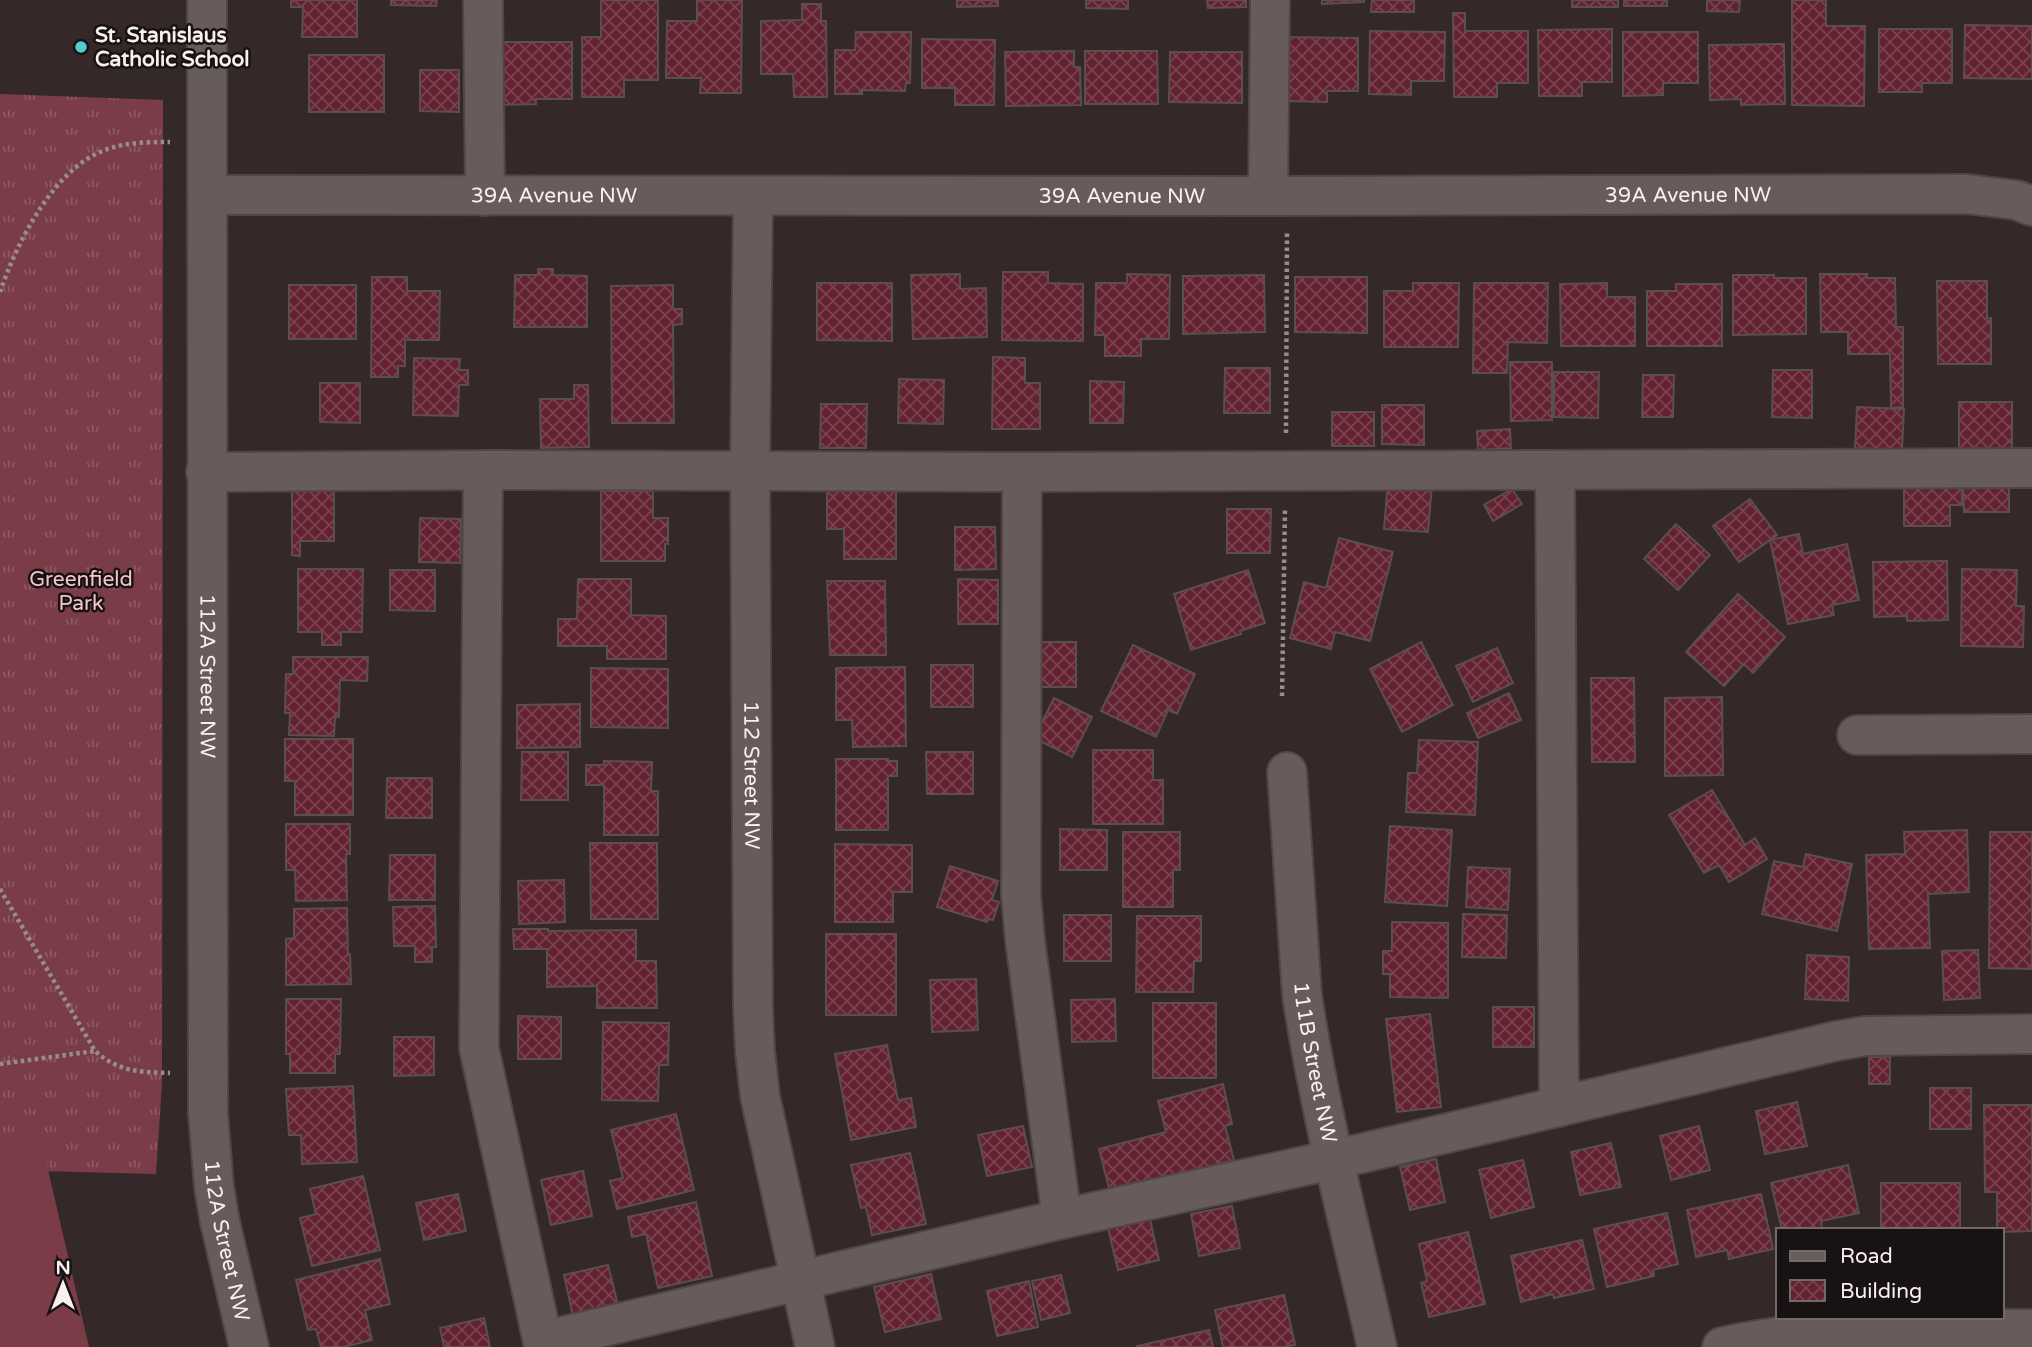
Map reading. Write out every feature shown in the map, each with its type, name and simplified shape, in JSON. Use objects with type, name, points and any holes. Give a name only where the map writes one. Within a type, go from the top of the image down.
[{"type":"street","name":"112A Street NW","points":[[207,0],[208,1113],[216,1199],[249,1347]]},
{"type":"street","points":[[483,0],[485,196]]},
{"type":"street","points":[[1268,196],[1269,0]]},
{"type":"street","name":"39A Avenue NW","points":[[208,195],[1967,194],[2016,200],[2032,206]]},
{"type":"street","name":"112 Street NW","points":[[753,196],[750,470],[755,1051],[760,1096],[815,1347]]},
{"type":"street","points":[[206,472],[2032,468]]},
{"type":"street","points":[[483,470],[479,1048],[543,1344],[1062,1219],[1335,1159],[1865,1036],[2032,1034]]},
{"type":"street","points":[[1555,471],[1559,1107]]},
{"type":"street","points":[[1022,472],[1021,896],[1062,1219]]},
{"type":"street","points":[[1857,735],[2032,734]]},
{"type":"street","name":"111B Street NW","points":[[1287,772],[1302,995],[1377,1347]]},
{"type":"street","points":[[1722,1347],[1831,1330],[2032,1329]]},
{"type":"path","points":[[0,292],[9,265],[31,223],[49,197],[75,168],[110,148],[147,142],[171,142]]},
{"type":"path","points":[[0,889],[95,1051],[116,1066],[144,1072],[170,1073]]},
{"type":"path","points":[[0,1065],[95,1051]]},
{"type":"green space","name":"Greenfield Park","points":[[0,94],[163,100],[162,1083],[156,1174],[0,1170]]},
{"type":"green space","points":[[40,1135],[89,1347],[0,1347],[0,1141]]},
{"type":"building","points":[[291,0],[357,0],[357,37],[302,37],[303,7],[291,7]]},
{"type":"building","points":[[391,0],[437,0],[436,6],[391,5]]},
{"type":"building","points":[[601,0],[658,0],[658,80],[624,80],[624,97],[582,97],[582,37],[601,37]]},
{"type":"building","points":[[697,0],[742,0],[741,93],[700,93],[701,78],[666,78],[667,21],[697,21]]},
{"type":"building","points":[[957,0],[998,0],[998,6],[957,7]]},
{"type":"building","points":[[1086,0],[1128,0],[1128,9],[1086,8]]},
{"type":"building","points":[[1207,0],[1246,0],[1246,7],[1208,8]]},
{"type":"building","points":[[1322,0],[1364,0],[1364,2],[1322,4]]},
{"type":"building","points":[[1372,0],[1414,0],[1414,12],[1371,12]]},
{"type":"building","points":[[1572,0],[1618,0],[1618,7],[1572,7]]},
{"type":"building","points":[[1624,0],[1667,0],[1667,6],[1624,6]]},
{"type":"building","points":[[1707,0],[1740,0],[1739,12],[1707,11]]},
{"type":"building","points":[[1792,0],[1826,0],[1826,26],[1865,26],[1864,106],[1792,105]]},
{"type":"building","points":[[802,4],[821,4],[821,21],[826,21],[827,97],[794,97],[793,74],[761,74],[761,21],[802,20]]},
{"type":"building","points":[[1453,13],[1465,13],[1465,31],[1528,31],[1528,83],[1497,83],[1497,97],[1454,97]]},
{"type":"building","points":[[1965,25],[2032,26],[2032,79],[1964,78]]},
{"type":"building","points":[[1612,29],[1612,82],[1582,82],[1582,96],[1539,96],[1538,30]]},
{"type":"building","points":[[1879,29],[1952,29],[1952,83],[1922,83],[1922,92],[1879,92]]},
{"type":"building","points":[[1370,31],[1445,32],[1444,81],[1411,81],[1411,95],[1369,94]]},
{"type":"building","points":[[856,32],[911,32],[910,83],[906,83],[905,91],[862,90],[862,94],[835,94],[835,50],[855,50]]},
{"type":"building","points":[[1623,32],[1698,32],[1698,83],[1663,83],[1663,95],[1623,96]]},
{"type":"building","points":[[1286,37],[1358,38],[1358,91],[1327,91],[1327,102],[1285,101]]},
{"type":"building","points":[[922,39],[995,40],[994,105],[955,105],[955,88],[922,88]]},
{"type":"building","points":[[496,42],[572,42],[572,99],[536,99],[536,104],[497,105]]},
{"type":"building","points":[[1784,44],[1785,104],[1741,105],[1741,99],[1710,100],[1709,45]]},
{"type":"building","points":[[1074,51],[1074,67],[1080,67],[1081,105],[1006,106],[1005,52]]},
{"type":"building","points":[[1085,51],[1157,51],[1158,104],[1085,104]]},
{"type":"building","points":[[1170,52],[1242,52],[1242,103],[1169,102]]},
{"type":"building","points":[[309,55],[384,55],[384,112],[309,112]]},
{"type":"building","points":[[420,70],[459,70],[459,112],[420,111]]},
{"type":"building","points":[[538,269],[553,269],[553,275],[587,276],[587,327],[514,327],[515,275],[538,275]]},
{"type":"building","points":[[1003,272],[1048,272],[1048,283],[1083,284],[1083,341],[1002,340]]},
{"type":"building","points":[[960,274],[960,289],[986,288],[987,337],[913,339],[911,275]]},
{"type":"building","points":[[1127,274],[1170,275],[1169,339],[1141,339],[1141,356],[1105,356],[1105,335],[1095,335],[1096,283],[1127,283]]},
{"type":"building","points":[[1820,274],[1867,274],[1867,278],[1895,278],[1896,327],[1903,327],[1903,407],[1891,408],[1890,354],[1848,354],[1848,332],[1821,332]]},
{"type":"building","points":[[1264,275],[1265,332],[1183,334],[1183,276]]},
{"type":"building","points":[[1733,275],[1806,278],[1806,334],[1733,335]]},
{"type":"building","points":[[372,277],[407,277],[407,291],[440,291],[439,340],[405,340],[405,366],[398,366],[398,377],[371,377]]},
{"type":"building","points":[[1295,277],[1367,277],[1367,333],[1295,332]]},
{"type":"building","points":[[1937,281],[1987,281],[1987,318],[1991,318],[1991,364],[1938,364]]},
{"type":"building","points":[[817,283],[892,283],[892,341],[817,340]]},
{"type":"building","points":[[1413,283],[1459,283],[1458,347],[1384,347],[1384,291],[1413,291]]},
{"type":"building","points":[[1474,283],[1548,283],[1547,343],[1508,342],[1507,373],[1473,373]]},
{"type":"building","points":[[1607,283],[1607,297],[1635,297],[1635,346],[1561,346],[1560,284]]},
{"type":"building","points":[[1676,284],[1722,284],[1722,346],[1647,346],[1647,291],[1676,291]]},
{"type":"building","points":[[289,285],[356,285],[356,339],[289,339]]},
{"type":"building","points":[[673,285],[673,309],[682,309],[682,324],[673,325],[674,423],[612,423],[611,286]]},
{"type":"building","points":[[993,357],[1025,358],[1025,383],[1040,383],[1040,429],[992,429]]},
{"type":"building","points":[[414,358],[460,359],[459,370],[468,370],[468,385],[459,385],[458,416],[413,415]]},
{"type":"building","points":[[1510,362],[1552,362],[1552,420],[1511,421]]},
{"type":"building","points":[[1225,368],[1270,368],[1270,413],[1224,413]]},
{"type":"building","points":[[1773,370],[1812,370],[1812,418],[1772,417]]},
{"type":"building","points":[[1554,372],[1599,372],[1598,418],[1554,417]]},
{"type":"building","points":[[1643,375],[1674,375],[1673,417],[1642,417]]},
{"type":"building","points":[[899,379],[944,380],[943,424],[898,423]]},
{"type":"building","points":[[1090,381],[1124,382],[1123,423],[1090,423]]},
{"type":"building","points":[[320,383],[360,383],[360,423],[320,422]]},
{"type":"building","points":[[574,385],[588,385],[589,447],[541,448],[540,399],[574,399]]},
{"type":"building","points":[[1959,402],[2012,402],[2012,449],[1959,450]]},
{"type":"building","points":[[821,404],[867,404],[866,448],[820,448]]},
{"type":"building","points":[[1382,405],[1424,405],[1424,445],[1382,444]]},
{"type":"building","points":[[1857,407],[1904,409],[1902,450],[1855,448]]},
{"type":"building","points":[[1332,412],[1374,412],[1374,446],[1332,446]]},
{"type":"building","points":[[1510,429],[1511,448],[1478,450],[1477,431]]},
{"type":"building","points":[[1388,481],[1432,485],[1428,532],[1384,529]]},
{"type":"building","points":[[1963,481],[2009,481],[2009,512],[1964,512]]},
{"type":"building","points":[[1904,483],[1962,485],[1962,505],[1950,505],[1950,526],[1904,526]]},
{"type":"building","points":[[292,489],[334,489],[334,541],[300,541],[300,556],[292,555]]},
{"type":"building","points":[[1512,489],[1522,504],[1493,521],[1484,505]]},
{"type":"building","points":[[827,490],[896,490],[896,559],[844,559],[844,529],[827,529]]},
{"type":"building","points":[[601,491],[653,491],[653,518],[668,518],[665,561],[601,561]]},
{"type":"building","points":[[1750,499],[1777,535],[1739,562],[1713,526]]},
{"type":"building","points":[[1227,509],[1271,509],[1270,553],[1227,553]]},
{"type":"building","points":[[420,518],[461,519],[460,563],[419,562]]},
{"type":"building","points":[[1676,524],[1710,555],[1678,590],[1644,559]]},
{"type":"building","points":[[955,527],[995,527],[996,569],[955,570]]},
{"type":"building","points":[[1799,534],[1803,554],[1847,544],[1859,600],[1832,605],[1834,615],[1788,624],[1770,540]]},
{"type":"building","points":[[1339,538],[1393,552],[1370,641],[1335,632],[1331,649],[1290,638],[1304,582],[1326,588]]},
{"type":"building","points":[[1947,561],[1948,620],[1907,621],[1907,616],[1874,617],[1873,562]]},
{"type":"building","points":[[298,569],[363,569],[362,632],[341,632],[341,645],[322,645],[322,632],[298,632]]},
{"type":"building","points":[[1962,569],[2017,570],[2016,606],[2024,606],[2023,647],[1961,646]]},
{"type":"building","points":[[390,570],[435,570],[435,611],[390,610]]},
{"type":"building","points":[[1248,570],[1265,623],[1240,631],[1241,634],[1191,650],[1174,594]]},
{"type":"building","points":[[578,579],[631,579],[631,615],[666,616],[666,659],[607,659],[607,646],[558,646],[558,619],[577,619]]},
{"type":"building","points":[[958,579],[998,580],[998,624],[958,624]]},
{"type":"building","points":[[827,581],[885,581],[886,655],[830,655]]},
{"type":"building","points":[[1738,594],[1785,637],[1753,673],[1744,664],[1724,686],[1686,652]]},
{"type":"building","points":[[1034,642],[1076,642],[1076,687],[1035,687]]},
{"type":"building","points":[[1421,642],[1453,705],[1402,732],[1370,669]]},
{"type":"building","points":[[1133,645],[1195,674],[1177,714],[1168,710],[1156,737],[1101,711]]},
{"type":"building","points":[[1497,648],[1513,683],[1473,702],[1456,666]]},
{"type":"building","points":[[293,657],[368,657],[367,681],[340,680],[339,717],[335,717],[334,736],[289,735],[290,713],[285,713],[286,674],[293,674]]},
{"type":"building","points":[[931,665],[973,665],[973,707],[931,707]]},
{"type":"building","points":[[905,667],[906,746],[853,747],[852,720],[836,720],[836,668]]},
{"type":"building","points":[[591,668],[668,669],[668,728],[591,727]]},
{"type":"building","points":[[1591,678],[1634,678],[1635,762],[1592,762]]},
{"type":"building","points":[[1509,693],[1521,720],[1478,738],[1467,713]]},
{"type":"building","points":[[1722,697],[1723,775],[1665,776],[1665,698]]},
{"type":"building","points":[[1054,698],[1092,717],[1072,757],[1034,738]]},
{"type":"building","points":[[580,704],[580,747],[517,748],[517,705]]},
{"type":"building","points":[[285,739],[353,739],[353,815],[295,815],[295,781],[285,781]]},
{"type":"building","points":[[1419,740],[1478,742],[1475,815],[1406,812],[1408,773],[1417,773]]},
{"type":"building","points":[[1093,750],[1153,750],[1153,780],[1163,780],[1163,824],[1093,824]]},
{"type":"building","points":[[522,752],[568,752],[568,800],[521,800]]},
{"type":"building","points":[[926,752],[973,752],[973,794],[927,794]]},
{"type":"building","points":[[836,759],[897,761],[897,776],[888,776],[888,830],[836,830]]},
{"type":"building","points":[[604,761],[652,762],[651,791],[658,791],[658,835],[604,835],[604,785],[586,785],[586,765],[604,765]]},
{"type":"building","points":[[387,778],[432,778],[432,818],[386,818]]},
{"type":"building","points":[[1712,790],[1745,845],[1755,838],[1767,859],[1729,882],[1719,865],[1704,873],[1669,815]]},
{"type":"building","points":[[286,824],[350,824],[350,854],[346,854],[347,900],[296,901],[295,870],[286,870]]},
{"type":"building","points":[[1390,826],[1452,830],[1447,906],[1385,902]]},
{"type":"building","points":[[1060,829],[1107,830],[1107,870],[1060,870]]},
{"type":"building","points":[[1967,830],[1969,892],[1928,894],[1930,948],[1869,949],[1866,855],[1905,854],[1904,832]]},
{"type":"building","points":[[1123,832],[1180,832],[1180,870],[1173,870],[1173,907],[1123,907]]},
{"type":"building","points":[[1990,832],[2032,832],[2032,969],[1989,968]]},
{"type":"building","points":[[590,843],[657,843],[658,919],[591,919]]},
{"type":"building","points":[[835,844],[912,845],[912,892],[893,892],[893,922],[835,922]]},
{"type":"building","points":[[1806,854],[1852,864],[1837,931],[1762,914],[1774,861],[1803,867]]},
{"type":"building","points":[[390,855],[435,855],[435,900],[389,900]]},
{"type":"building","points":[[950,866],[998,881],[992,900],[999,902],[993,920],[988,919],[987,922],[937,907]]},
{"type":"building","points":[[1468,867],[1510,869],[1508,910],[1466,907]]},
{"type":"building","points":[[564,880],[565,922],[519,924],[518,881]]},
{"type":"building","points":[[435,906],[436,947],[432,947],[432,962],[415,962],[415,946],[394,946],[393,907]]},
{"type":"building","points":[[347,908],[351,984],[286,985],[286,939],[294,938],[294,909]]},
{"type":"building","points":[[1463,914],[1507,915],[1506,958],[1462,957]]},
{"type":"building","points":[[1064,915],[1111,915],[1111,961],[1064,961]]},
{"type":"building","points":[[1137,916],[1201,916],[1201,961],[1194,961],[1193,992],[1136,992]]},
{"type":"building","points":[[1392,922],[1448,923],[1448,998],[1390,997],[1390,974],[1383,974],[1383,951],[1392,951]]},
{"type":"building","points":[[513,929],[636,930],[636,961],[656,961],[657,1008],[597,1008],[597,986],[547,987],[547,949],[514,949]]},
{"type":"building","points":[[826,934],[896,934],[896,1015],[826,1015]]},
{"type":"building","points":[[1978,950],[1980,998],[1944,1000],[1942,951]]},
{"type":"building","points":[[1807,955],[1849,957],[1848,1001],[1805,999]]},
{"type":"building","points":[[976,979],[978,1030],[932,1032],[930,980]]},
{"type":"building","points":[[286,999],[341,999],[340,1054],[335,1054],[335,1073],[290,1073],[290,1054],[286,1054]]},
{"type":"building","points":[[1115,999],[1116,1041],[1072,1042],[1071,1000]]},
{"type":"building","points":[[1153,1003],[1216,1003],[1216,1078],[1153,1078]]},
{"type":"building","points":[[1493,1007],[1534,1007],[1534,1047],[1493,1047]]},
{"type":"building","points":[[1430,1014],[1441,1107],[1397,1112],[1386,1019]]},
{"type":"building","points":[[518,1016],[561,1017],[561,1059],[518,1059]]},
{"type":"building","points":[[603,1022],[669,1023],[668,1065],[659,1065],[658,1101],[602,1100]]},
{"type":"building","points":[[394,1037],[434,1037],[434,1075],[394,1076]]},
{"type":"building","points":[[887,1045],[898,1100],[911,1098],[916,1127],[851,1140],[835,1054]]},
{"type":"building","points":[[1869,1057],[1890,1057],[1890,1084],[1869,1084]]},
{"type":"building","points":[[1223,1084],[1232,1124],[1225,1126],[1234,1160],[1111,1196],[1099,1149],[1166,1132],[1158,1101]]},
{"type":"building","points":[[353,1086],[357,1162],[302,1164],[301,1135],[289,1135],[286,1089]]},
{"type":"building","points":[[1930,1088],[1971,1088],[1971,1129],[1930,1129]]},
{"type":"building","points":[[1797,1102],[1807,1146],[1765,1154],[1756,1111]]},
{"type":"building","points":[[1984,1105],[2032,1105],[2032,1231],[2004,1232],[2004,1228],[1997,1228],[1997,1192],[1985,1192]]},
{"type":"building","points":[[676,1114],[694,1190],[617,1209],[610,1181],[623,1178],[611,1130]]},
{"type":"building","points":[[1023,1126],[1032,1167],[987,1176],[978,1135]]},
{"type":"building","points":[[1699,1126],[1710,1170],[1671,1180],[1660,1136]]},
{"type":"building","points":[[1611,1143],[1621,1187],[1580,1195],[1571,1152]]},
{"type":"building","points":[[910,1153],[926,1224],[872,1235],[866,1207],[861,1208],[851,1165]]},
{"type":"building","points":[[1436,1159],[1445,1202],[1410,1210],[1400,1167]]},
{"type":"building","points":[[1523,1160],[1534,1207],[1491,1218],[1479,1170]]},
{"type":"building","points":[[1848,1165],[1859,1213],[1821,1221],[1822,1228],[1782,1228],[1771,1183]]},
{"type":"building","points":[[583,1171],[592,1216],[551,1225],[541,1180]]},
{"type":"building","points":[[363,1176],[380,1250],[312,1266],[300,1218],[316,1214],[310,1189]]},
{"type":"building","points":[[1881,1183],[1960,1183],[1960,1228],[1881,1228]]},
{"type":"building","points":[[458,1194],[466,1231],[424,1240],[416,1203]]},
{"type":"building","points":[[1761,1194],[1773,1249],[1729,1259],[1727,1250],[1696,1257],[1687,1210]]},
{"type":"building","points":[[696,1202],[712,1276],[658,1288],[646,1234],[632,1237],[628,1217]]},
{"type":"building","points":[[1232,1206],[1240,1248],[1199,1256],[1191,1214]]},
{"type":"building","points":[[1667,1213],[1678,1264],[1653,1270],[1654,1276],[1607,1287],[1594,1229]]},
{"type":"building","points":[[1150,1219],[1159,1260],[1118,1270],[1108,1228]]},
{"type":"building","points":[[1468,1232],[1485,1304],[1429,1317],[1421,1283],[1427,1281],[1419,1244]]},
{"type":"building","points":[[1582,1240],[1594,1289],[1554,1298],[1553,1294],[1521,1302],[1511,1256]]},
{"type":"building","points":[[380,1259],[390,1304],[365,1310],[372,1340],[343,1347],[321,1347],[316,1329],[308,1330],[296,1280]]},
{"type":"building","points":[[608,1265],[618,1305],[573,1316],[564,1275]]},
{"type":"building","points":[[931,1274],[941,1319],[885,1332],[874,1287]]},
{"type":"building","points":[[1061,1275],[1070,1313],[1041,1320],[1032,1281]]},
{"type":"building","points":[[1029,1281],[1038,1327],[997,1336],[987,1291]]},
{"type":"building","points":[[1284,1295],[1295,1345],[1223,1347],[1215,1310]]},
{"type":"building","points":[[484,1318],[490,1347],[444,1347],[440,1328]]},
{"type":"building","points":[[1209,1330],[1213,1347],[1137,1347],[1137,1346]]},
{"type":"place","name":"St. Stanislaus Catholic School","points":[[81,47]]}]
